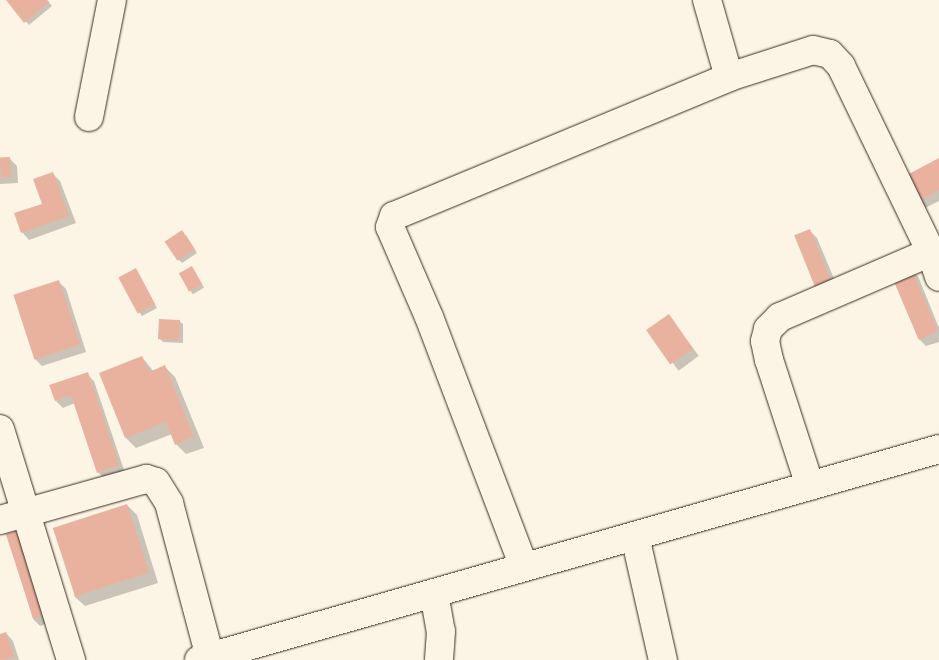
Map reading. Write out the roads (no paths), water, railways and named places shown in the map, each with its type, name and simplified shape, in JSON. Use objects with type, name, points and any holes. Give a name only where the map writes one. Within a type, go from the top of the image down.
[{"type":"street","points":[[89,118],[112,0]]},
{"type":"street","points":[[706,0],[728,77]]},
{"type":"street","points":[[524,567],[429,316],[390,228],[394,216],[728,77],[813,50],[830,54],[840,66],[935,264],[780,317],[768,330],[765,340],[769,360],[810,486]]},
{"type":"street","points":[[0,429],[71,660]]},
{"type":"street","points":[[0,520],[146,479],[156,482],[169,503],[205,658],[939,449]]},
{"type":"street","points":[[636,536],[663,660]]},
{"type":"street","points":[[434,593],[441,631],[440,660]]}]
